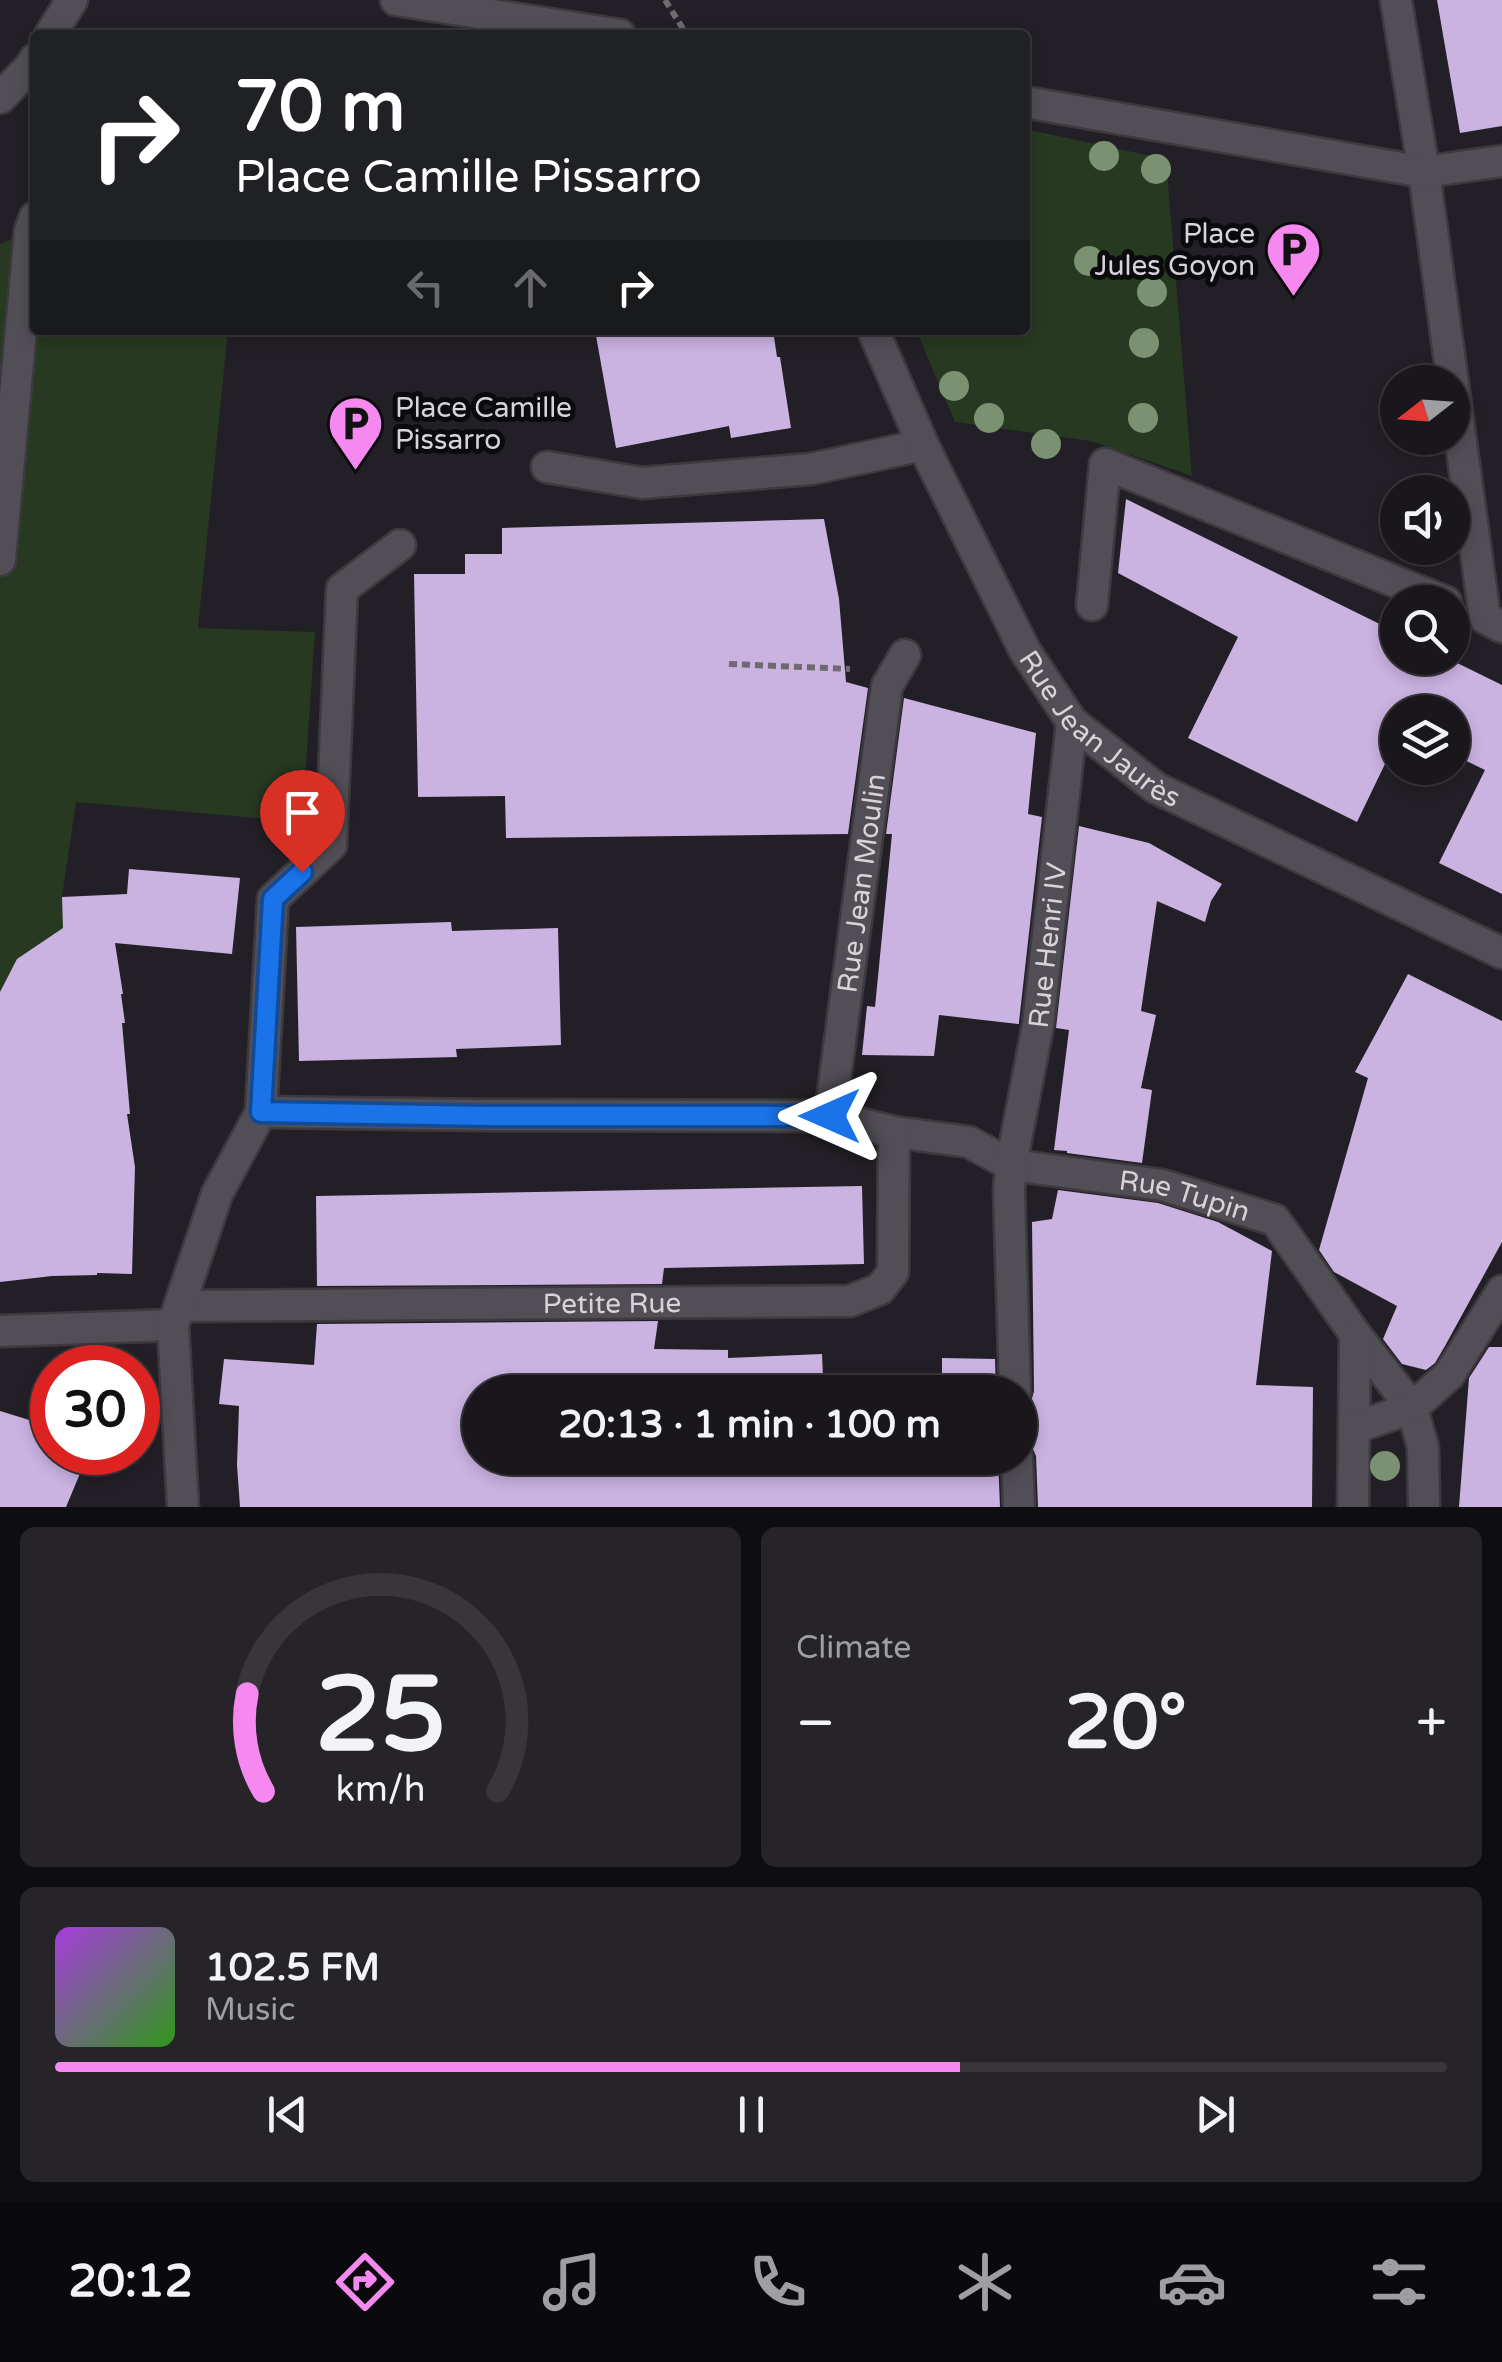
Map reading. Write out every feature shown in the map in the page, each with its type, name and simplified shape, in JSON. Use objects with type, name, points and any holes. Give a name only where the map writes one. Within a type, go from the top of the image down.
[{"type":"street","points":[[53,30],[72,0]]},
{"type":"street","points":[[396,0],[452,4],[593,30]]},
{"type":"street","points":[[1396,0],[1494,622]]},
{"type":"street","points":[[0,98],[30,71]]},
{"type":"street","points":[[1030,103],[1424,172],[1502,161]]},
{"type":"street","points":[[0,560],[30,231]]},
{"type":"street","name":"Rue Jean Jaurès","points":[[875,335],[923,445],[1025,652],[1072,722],[1156,788],[1502,953]]},
{"type":"street","points":[[547,468],[642,484],[811,469],[923,445]]},
{"type":"street","points":[[1092,605],[1105,464],[1402,585]]},
{"type":"street","points":[[183,1507],[176,1315],[217,1194],[261,1112],[273,899],[331,846],[342,589],[400,545]]},
{"type":"street","points":[[1470,612],[1494,622]]},
{"type":"street","name":"Rue Jean Moulin","points":[[830,1116],[887,686],[906,655]]},
{"type":"street","name":"Rue Henri IV","points":[[1015,1375],[1011,1164],[1038,1025],[1072,722]]},
{"type":"street","name":"Rue Tupin","points":[[261,1112],[830,1116],[894,1132],[969,1142],[1011,1164],[1162,1185],[1275,1220],[1412,1408]]},
{"type":"street","name":"Petite Rue","points":[[176,1315],[850,1300],[880,1289],[893,1272],[894,1132]]},
{"type":"street","points":[[1354,1428],[1412,1408],[1449,1375],[1502,1291]]},
{"type":"street","points":[[0,1331],[176,1315]]},
{"type":"street","points":[[1354,1507],[1356,1334]]},
{"type":"street","points":[[1412,1408],[1424,1447],[1424,1507]]},
{"type":"street","points":[[1018,1475],[1019,1507]]},
{"type":"path","points":[[664,0],[684,30]]},
{"type":"path","points":[[730,664],[860,671],[887,686]]},
{"type":"green space","points":[[1030,130],[1166,159],[1192,476],[1091,441],[955,422],[918,335],[1030,335]]},
{"type":"green space","points":[[30,231],[30,335],[227,335],[198,628],[315,632],[302,822],[76,802],[62,897],[64,942],[40,947],[25,957],[12,969],[14,977],[0,995],[0,244]]},
{"type":"building","points":[[1437,0],[1502,0],[1502,126],[1460,133]]},
{"type":"building","points":[[596,335],[774,335],[791,428],[731,438],[729,426],[616,448]]},
{"type":"building","points":[[1126,499],[1380,624],[1380,675],[1470,675],[1470,669],[1502,685],[1502,894],[1439,863],[1485,770],[1470,763],[1470,695],[1380,695],[1380,774],[1357,822],[1188,738],[1238,637],[1118,573]]},
{"type":"building","points":[[824,519],[839,599],[846,682],[868,688],[848,834],[506,838],[505,796],[418,797],[414,574],[465,574],[465,554],[502,554],[502,528]]},
{"type":"building","points":[[904,698],[1036,733],[1028,814],[1042,817],[1019,1024],[939,1015],[934,1056],[862,1055],[867,1006],[875,1007],[892,834],[886,834]]},
{"type":"building","points":[[1079,826],[1149,843],[1222,884],[1211,901],[1205,922],[1157,901],[1141,1011],[1156,1015],[1141,1088],[1152,1090],[1142,1163],[1054,1150],[1069,1030],[1056,1028]]},
{"type":"building","points":[[129,869],[240,878],[232,954],[115,943],[123,994],[127,1114],[135,1167],[132,1274],[97,1273],[0,1282],[0,992],[17,959],[63,928],[62,897],[127,894]]},
{"type":"building","points":[[451,922],[452,931],[558,928],[561,1045],[456,1049],[457,1057],[299,1061],[296,927]]},
{"type":"building","points":[[1408,974],[1502,1021],[1502,1242],[1435,1363],[1426,1370],[1402,1364],[1383,1339],[1397,1306],[1334,1272],[1319,1250],[1368,1078],[1355,1072]]},
{"type":"building","points":[[862,1186],[864,1264],[664,1268],[662,1284],[317,1286],[316,1196]]},
{"type":"building","points":[[1058,1190],[1158,1203],[1218,1222],[1272,1251],[1256,1385],[1313,1387],[1312,1507],[1038,1507],[1032,1222],[1052,1219]]},
{"type":"building","points":[[658,1321],[654,1349],[728,1350],[728,1358],[822,1354],[823,1375],[462,1375],[462,1475],[999,1475],[1000,1507],[240,1507],[239,1406],[219,1404],[224,1359],[314,1365],[317,1324]]},
{"type":"building","points":[[1489,1347],[1502,1347],[1502,1507],[1459,1507],[1469,1378]]},
{"type":"building","points":[[942,1358],[995,1359],[995,1375],[902,1375],[942,1374]]},
{"type":"building","points":[[0,1411],[30,1420],[30,1475],[79,1475],[66,1507],[0,1507]]},
{"type":"place","name":"Place Jules Goyon","points":[[1294,298]]},
{"type":"place","name":"Place Camille Pissarro","points":[[356,472]]},
{"type":"route","points":[[302,872],[273,899],[261,1112],[830,1116]]}]
